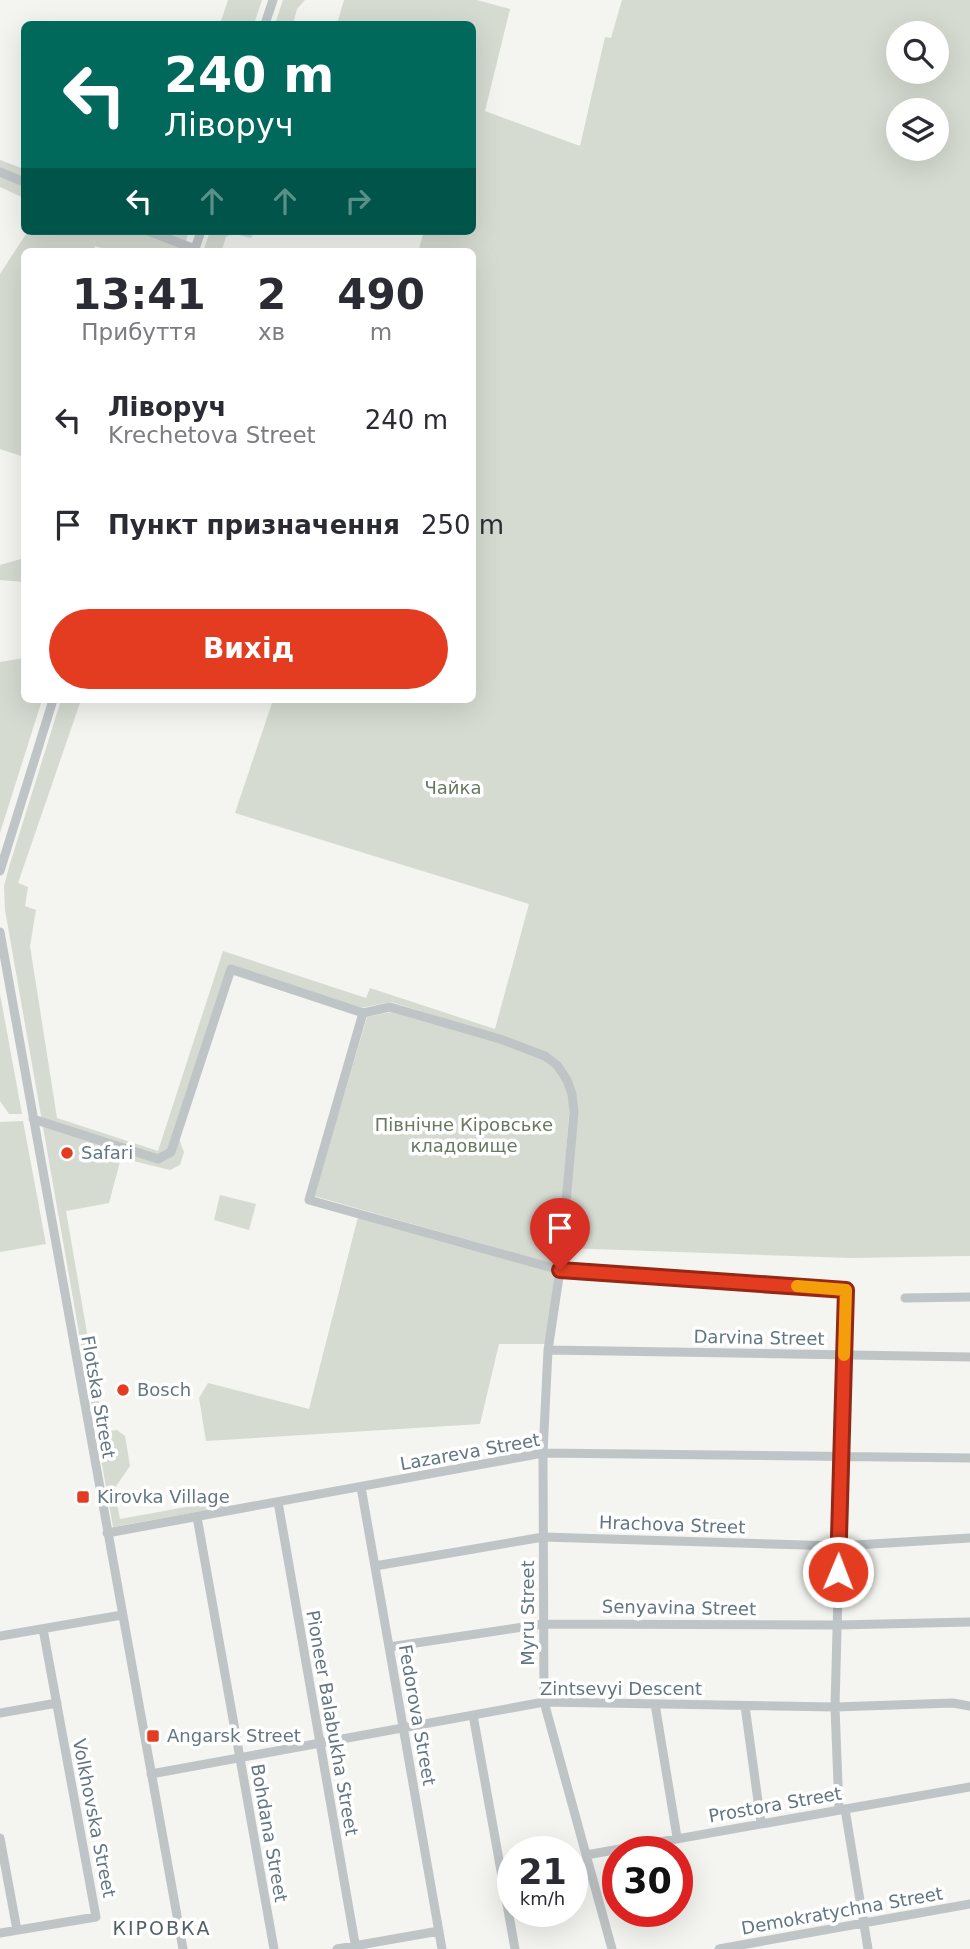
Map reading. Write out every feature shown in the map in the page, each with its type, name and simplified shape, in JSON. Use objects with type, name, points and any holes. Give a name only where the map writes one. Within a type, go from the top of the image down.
[{"type":"street","points":[[266,21],[273,0]]},
{"type":"street","points":[[0,172],[21,181]]},
{"type":"street","points":[[157,235],[187,248]]},
{"type":"street","points":[[0,871],[52,703]]},
{"type":"street","name":"Flotska Street","points":[[0,932],[183,1949]]},
{"type":"street","points":[[33,1119],[158,1159],[171,1152],[231,970],[363,1013],[309,1200],[560,1270],[846,1290],[835,1707],[842,1809],[868,1949]]},
{"type":"street","name":"Myru Street","points":[[363,1013],[390,1007],[523,1047],[545,1056],[557,1065],[570,1087],[574,1112],[560,1270],[548,1350],[543,1453],[544,1702],[581,1836]]},
{"type":"street","points":[[905,1298],[970,1297]]},
{"type":"street","name":"Darvina Street","points":[[548,1350],[970,1357]]},
{"type":"street","name":"Lazareva Street","points":[[107,1533],[543,1453],[970,1458]]},
{"type":"street","name":"Fedorova Street","points":[[361,1487],[442,1949]]},
{"type":"street","name":"Pioneer Balabukha Street","points":[[278,1502],[356,1947]]},
{"type":"street","name":"Bohdana Street","points":[[197,1517],[274,1949]]},
{"type":"street","name":"Hrachova Street","points":[[375,1566],[543,1537],[839,1546],[970,1538]]},
{"type":"street","points":[[0,1636],[122,1615]]},
{"type":"street","name":"Senyavina Street","points":[[389,1647],[543,1624],[837,1625],[970,1622]]},
{"type":"street","name":"Volkhovska Street","points":[[0,1933],[96,1917],[43,1629]]},
{"type":"street","name":"Zintsevyi Descent","points":[[152,1774],[544,1702],[835,1707],[953,1703],[970,1706]]},
{"type":"street","points":[[0,1713],[57,1703]]},
{"type":"street","points":[[655,1704],[677,1836]]},
{"type":"street","points":[[745,1706],[761,1823]]},
{"type":"street","points":[[472,1715],[515,1949]]},
{"type":"street","name":"Prostora Street","points":[[683,1836],[970,1787]]},
{"type":"street","points":[[0,1838],[17,1930]]},
{"type":"street","name":"Myru Street","points":[[588,1862],[612,1949]]},
{"type":"street","name":"Demokratychna Street","points":[[719,1949],[970,1905]]},
{"type":"street","points":[[337,1949],[439,1931]]},
{"type":"green space","points":[[228,0],[262,0],[255,21],[221,21]]},
{"type":"green space","points":[[283,0],[305,0],[297,9],[294,21],[276,21]]},
{"type":"green space","name":"Чайка","points":[[344,0],[477,0],[510,9],[485,111],[580,146],[605,37],[611,38],[622,0],[970,0],[970,1256],[851,1258],[565,1248],[577,1122],[560,1063],[494,1034],[391,1002],[360,1008],[357,1015],[233,975],[179,1139],[184,1152],[180,1165],[170,1170],[121,1158],[109,1203],[66,1211],[104,1432],[117,1430],[125,1436],[130,1466],[114,1489],[120,1519],[230,1499],[231,1506],[113,1527],[5,910],[4,886],[9,867],[60,703],[80,703],[18,883],[28,887],[25,906],[36,910],[30,946],[57,1118],[158,1151],[223,951],[366,998],[370,988],[495,1029],[529,904],[235,813],[272,703],[476,703],[476,248],[419,248],[423,235],[476,235],[476,21],[338,21]]},
{"type":"green space","points":[[0,160],[21,168],[21,197],[0,187]]},
{"type":"green space","points":[[25,235],[188,235],[184,248],[21,248],[21,456],[0,449],[0,274]]},
{"type":"green space","points":[[209,235],[229,235],[222,248],[204,248]]},
{"type":"green space","points":[[21,559],[21,582],[0,580],[0,565]]},
{"type":"green space","points":[[21,658],[21,703],[41,703],[0,833],[0,662]]},
{"type":"green space","points":[[0,994],[22,1114],[9,1114],[0,1101]]},
{"type":"green space","name":"Північне Кіровське кладовище","points":[[392,1012],[499,1042],[550,1062],[564,1081],[570,1103],[557,1265],[314,1196],[367,1017]]},
{"type":"green space","points":[[23,1121],[46,1244],[0,1252],[0,1122]]},
{"type":"green space","points":[[220,1195],[256,1204],[249,1230],[214,1220]]},
{"type":"green space","points":[[358,1217],[556,1271],[546,1344],[499,1344],[480,1424],[206,1441],[199,1398],[208,1383],[309,1409]]},
{"type":"slow traffic","points":[[797,1286],[846,1290],[844,1355]]},
{"type":"place","name":"Safari","points":[[67,1153]]},
{"type":"place","name":"Bosch","points":[[123,1390]]},
{"type":"place","name":"Kirovka Village","points":[[83,1497]]},
{"type":"place","name":"Angarsk Street","points":[[153,1736]]},
{"type":"district","name":"КІРОВКА","points":[[162,1928]]},
{"type":"route","points":[[560,1270],[846,1290],[838,1572]]}]
